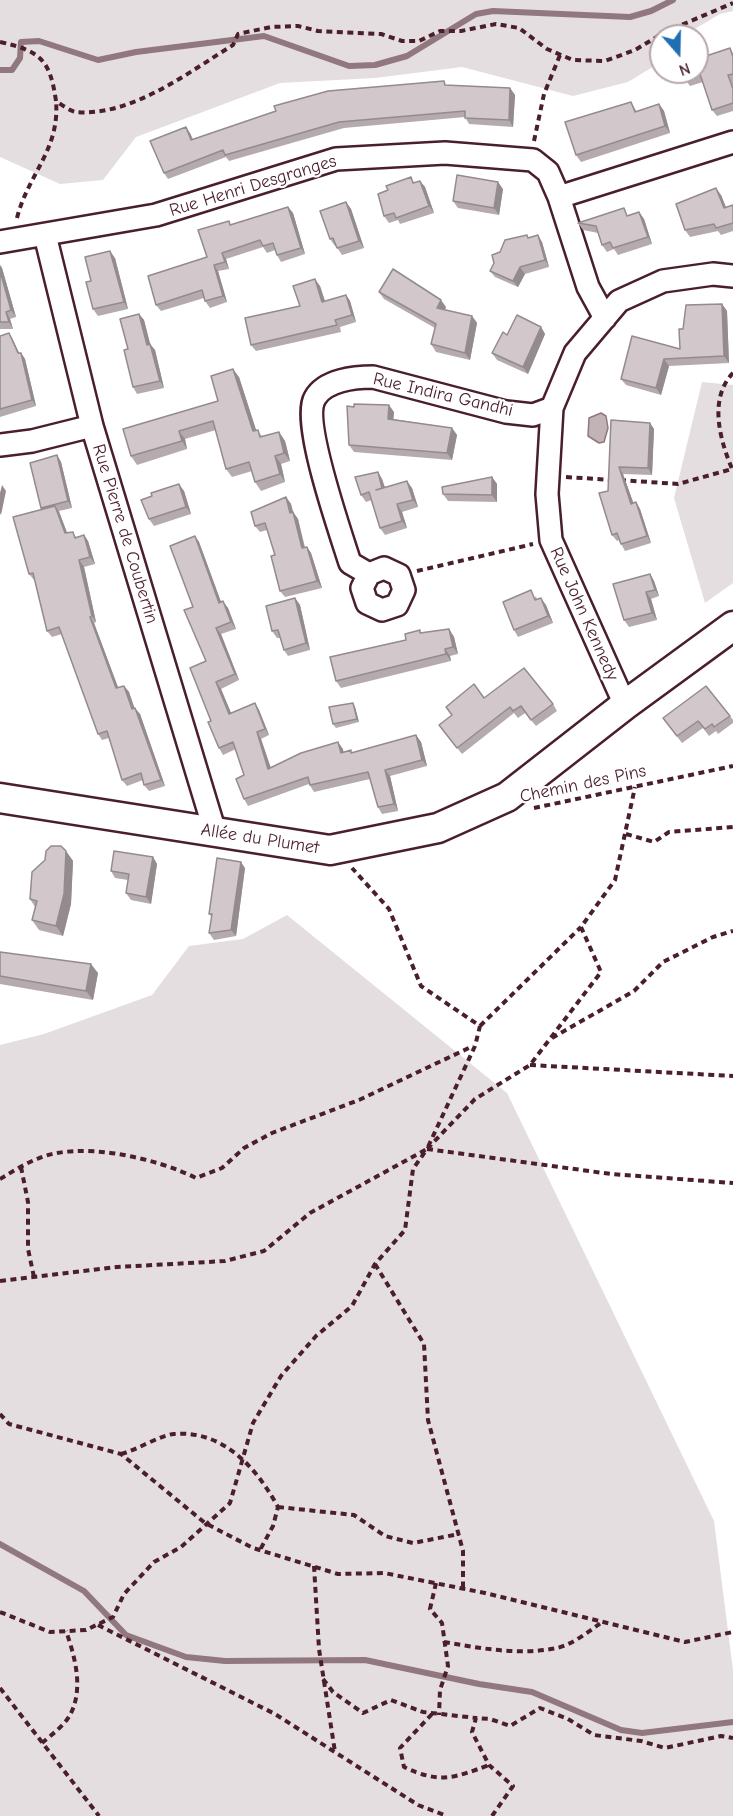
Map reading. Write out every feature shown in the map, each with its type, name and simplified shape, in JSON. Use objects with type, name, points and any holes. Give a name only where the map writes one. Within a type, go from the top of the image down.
[{"type":"street","points":[[559,197],[733,142]]},
{"type":"street","name":"Rue Henri Desgranges","points":[[6,241],[156,215],[336,159],[446,153],[533,160]]},
{"type":"street","points":[[533,160],[548,172],[559,197],[588,287],[605,318]]},
{"type":"street","name":"Rue Pierre de Coubertin","points":[[45,235],[92,426],[215,832]]},
{"type":"street","name":"Rue John Kennedy","points":[[625,705],[551,540],[548,476],[552,408],[575,353],[619,301],[663,281],[712,274],[733,276]]},
{"type":"street","name":"Rue Indira Gandhi","points":[[369,573],[350,563],[316,449],[311,419],[314,398],[328,386],[355,377],[373,377],[506,412],[533,415],[552,408]]},
{"type":"street","points":[[0,445],[32,441],[92,426]]},
{"type":"street","points":[[384,568],[399,575],[404,590],[397,604],[382,610],[368,603],[362,588],[369,573],[384,568]]},
{"type":"street","name":"Allée du Plumet","points":[[0,798],[335,849],[438,828],[507,797],[625,705],[733,626]]},
{"type":"path","points":[[56,101],[75,112],[114,108],[137,101],[233,45],[238,34],[270,27],[298,26],[318,32],[381,34],[402,41],[418,41],[440,31],[461,31],[496,24],[519,28],[573,60],[605,61],[635,50],[664,32],[733,3]]},
{"type":"path","points":[[0,42],[28,49],[40,56],[52,76],[57,117],[49,152],[23,194],[6,241]]},
{"type":"path","points":[[533,160],[535,130],[544,94],[560,54]]},
{"type":"path","points":[[548,476],[678,483],[733,470],[717,420],[724,383],[733,374]]},
{"type":"path","points":[[399,575],[551,540]]},
{"type":"path","name":"Chemin des Pins","points":[[531,808],[733,766]]},
{"type":"path","points":[[0,1281],[117,1267],[225,1261],[264,1251],[310,1213],[427,1149],[475,1046],[480,1026],[581,927],[615,880],[635,787]]},
{"type":"path","points":[[626,834],[654,842],[669,832],[733,827]]},
{"type":"path","points":[[335,849],[389,909],[421,986],[480,1026]]},
{"type":"path","points":[[0,1612],[50,1632],[86,1630],[113,1617],[124,1594],[154,1562],[181,1547],[205,1523],[230,1503],[253,1423],[281,1376],[315,1336],[352,1305],[375,1264],[405,1230],[413,1169],[427,1149],[475,1099],[530,1065],[601,972],[581,927]]},
{"type":"path","points":[[551,1038],[634,991],[663,962],[714,937],[733,931]]},
{"type":"path","points":[[0,1179],[38,1158],[82,1150],[157,1164],[177,1169],[196,1178],[222,1168],[244,1149],[272,1133],[359,1100],[475,1046]]},
{"type":"path","points":[[530,1065],[733,1076]]},
{"type":"path","points":[[427,1149],[611,1174],[733,1184]]},
{"type":"path","points":[[21,1167],[28,1202],[28,1248],[34,1277]]},
{"type":"path","points":[[375,1264],[424,1344],[428,1420],[463,1551],[463,1588]]},
{"type":"path","points":[[0,1414],[9,1424],[121,1454],[205,1523],[260,1550],[338,1574],[384,1573],[463,1588],[685,1642],[733,1632]]},
{"type":"path","points":[[121,1454],[137,1450],[172,1433],[214,1438],[243,1459],[267,1487],[278,1507],[273,1527],[260,1550]]},
{"type":"path","points":[[278,1507],[354,1515],[385,1536],[413,1543],[459,1534]]},
{"type":"path","points":[[314,1566],[322,1679],[335,1752]]},
{"type":"path","points":[[436,1583],[430,1609],[442,1623],[448,1666],[440,1690],[439,1715]]},
{"type":"path","points":[[444,1642],[493,1650],[552,1649],[573,1642],[602,1623]]},
{"type":"path","points":[[97,1624],[275,1714],[418,1805],[447,1816]]},
{"type":"path","points":[[42,1743],[69,1717],[76,1697],[76,1661],[66,1631]]},
{"type":"path","points":[[322,1679],[333,1692],[363,1713],[391,1700],[433,1714],[490,1719],[510,1726],[540,1708],[568,1719],[594,1735],[641,1741],[665,1748],[721,1736],[733,1738]]},
{"type":"path","points":[[0,1688],[99,1816]]},
{"type":"path","points":[[433,1714],[400,1748],[404,1767],[422,1776],[452,1779],[489,1765]]},
{"type":"path","points":[[476,1718],[472,1732],[489,1765],[513,1786],[492,1816]]},
{"type":"shaded area","points":[[0,0],[733,0],[733,11],[720,14],[703,24],[649,24],[649,69],[628,82],[573,96],[462,67],[375,78],[280,83],[136,137],[103,180],[60,184],[0,157]]},
{"type":"shaded area","points":[[702,382],[733,385],[733,583],[705,603],[674,498]]},
{"type":"shaded area","points":[[601,413],[606,416],[608,428],[604,442],[599,443],[588,436],[589,418]]},
{"type":"shaded area","points":[[287,915],[507,1093],[714,1521],[733,1670],[733,1816],[0,1816],[0,1045],[44,1034],[152,995],[189,946],[243,939]]},
{"type":"building","points":[[730,48],[733,57],[733,74],[728,75],[733,89],[733,103],[712,110],[703,84],[709,84],[709,55]]},
{"type":"building","points":[[444,81],[445,85],[510,88],[509,120],[465,118],[465,111],[339,122],[225,155],[223,150],[164,173],[150,141],[186,127],[191,140],[276,111],[274,106],[328,91]]},
{"type":"building","points":[[631,102],[635,112],[659,104],[665,126],[576,155],[565,122]]},
{"type":"building","points":[[457,175],[498,182],[494,208],[453,201]]},
{"type":"building","points":[[411,177],[413,183],[420,181],[429,206],[396,218],[394,213],[384,216],[378,194],[388,190],[386,186]]},
{"type":"building","points":[[716,188],[724,208],[733,205],[733,223],[716,228],[714,224],[685,230],[676,204]]},
{"type":"building","points":[[346,202],[359,241],[337,248],[333,238],[330,239],[320,211]]},
{"type":"building","points":[[288,207],[301,248],[277,255],[273,243],[263,246],[260,240],[222,253],[225,262],[214,265],[223,296],[205,301],[202,290],[156,305],[148,276],[207,257],[198,230],[229,221],[230,225]]},
{"type":"building","points":[[624,208],[627,216],[639,212],[648,237],[613,248],[610,242],[602,245],[596,226],[578,223]]},
{"type":"building","points":[[527,235],[528,238],[538,235],[545,260],[520,267],[513,281],[490,271],[494,263],[492,255],[500,252],[505,240]]},
{"type":"building","points":[[110,251],[124,302],[93,309],[86,282],[91,281],[85,257]]},
{"type":"building","points":[[393,269],[441,300],[437,308],[472,316],[465,353],[431,344],[436,324],[379,292]]},
{"type":"building","points":[[0,271],[11,310],[6,312],[9,322],[0,322]]},
{"type":"building","points":[[315,279],[322,302],[346,295],[352,315],[335,320],[337,325],[251,345],[245,318],[300,306],[293,286]]},
{"type":"building","points":[[722,304],[724,356],[664,359],[656,388],[621,379],[632,336],[680,349],[679,329],[683,329],[686,305]]},
{"type":"building","points":[[139,314],[160,381],[133,387],[124,350],[128,349],[120,319]]},
{"type":"building","points":[[517,315],[541,327],[523,367],[492,353],[503,332],[507,335]]},
{"type":"building","points":[[9,333],[18,353],[21,353],[32,400],[0,409],[0,336]]},
{"type":"building","points":[[233,369],[253,431],[258,430],[260,437],[279,432],[284,453],[275,456],[280,474],[255,482],[249,462],[226,469],[213,421],[179,431],[182,441],[131,456],[123,429],[218,401],[211,376]]},
{"type":"building","points":[[354,404],[389,405],[388,419],[452,428],[447,453],[349,445],[347,406],[354,407]]},
{"type":"building","points":[[611,420],[650,423],[648,468],[619,467],[631,504],[636,502],[647,536],[621,544],[617,533],[612,535],[599,493],[608,491]]},
{"type":"building","points":[[57,455],[68,501],[41,508],[30,463]]},
{"type":"building","points":[[378,472],[382,488],[376,490],[407,481],[413,500],[397,504],[402,521],[380,528],[369,492],[361,495],[355,477]]},
{"type":"building","points":[[492,477],[492,495],[443,494],[442,487]]},
{"type":"building","points":[[179,484],[186,507],[149,519],[141,500],[152,496],[151,493]]},
{"type":"building","points":[[286,497],[290,513],[293,512],[302,548],[307,547],[317,581],[280,591],[271,556],[275,555],[265,523],[255,526],[251,512]]},
{"type":"building","points":[[55,506],[65,533],[73,532],[75,538],[84,535],[90,557],[79,560],[92,616],[90,617],[116,688],[124,686],[132,709],[135,708],[161,780],[144,785],[141,773],[122,780],[107,731],[98,734],[59,627],[47,631],[33,573],[29,574],[13,517]]},
{"type":"building","points":[[195,536],[219,603],[223,601],[231,622],[216,628],[235,674],[216,682],[229,714],[255,703],[265,729],[257,732],[268,769],[301,753],[338,742],[341,753],[351,750],[351,753],[416,735],[422,760],[385,770],[394,804],[378,807],[368,772],[310,785],[308,777],[244,799],[236,779],[244,775],[233,742],[219,748],[190,668],[206,661],[184,610],[193,607],[170,546]]},
{"type":"building","points":[[650,574],[655,590],[646,592],[652,613],[624,620],[613,584]]},
{"type":"building","points":[[531,590],[535,600],[541,598],[548,616],[514,630],[503,602]]},
{"type":"building","points":[[295,598],[306,643],[284,650],[278,630],[272,631],[266,606]]},
{"type":"building","points":[[449,629],[453,647],[445,649],[446,654],[336,681],[330,657],[406,640],[405,634],[420,630],[420,633]]},
{"type":"building","points":[[524,668],[553,704],[531,720],[521,706],[513,711],[510,707],[457,748],[439,725],[452,715],[446,707],[474,684],[484,698]]},
{"type":"building","points":[[706,686],[730,716],[714,727],[712,724],[705,729],[698,721],[677,736],[663,718]]},
{"type":"building","points":[[353,703],[357,719],[333,724],[329,707]]},
{"type":"building","points":[[51,846],[61,846],[66,851],[64,894],[56,926],[32,920],[37,901],[30,899],[32,872],[45,860],[46,851]]},
{"type":"building","points":[[114,851],[153,857],[146,897],[126,893],[129,874],[111,871]]},
{"type":"building","points":[[217,858],[241,862],[231,930],[209,933],[212,914],[209,914]]},
{"type":"building","points":[[0,952],[91,964],[86,991],[0,976]]},
{"type":"waterway","points":[[0,70],[12,70],[20,58],[21,42],[39,41],[98,60],[136,52],[264,36],[349,66],[375,65],[407,56],[476,14],[493,11],[630,17],[651,11],[673,0]]},
{"type":"waterway","points":[[0,1544],[84,1591],[126,1635],[186,1657],[225,1661],[365,1660],[479,1684],[532,1692],[621,1730],[642,1733],[733,1722]]}]
